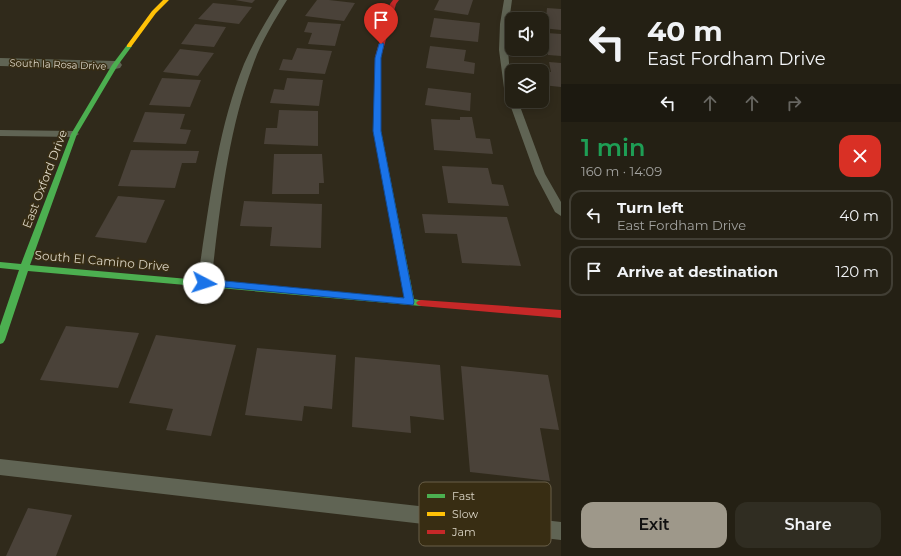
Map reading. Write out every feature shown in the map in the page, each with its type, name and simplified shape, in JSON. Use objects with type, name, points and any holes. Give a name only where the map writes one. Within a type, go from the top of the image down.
[{"type":"street","name":"East Oxford Drive","points":[[0,340],[25,266],[74,134],[115,66],[154,12],[166,0]]},
{"type":"street","points":[[396,0],[378,58],[377,131],[410,302]]},
{"type":"street","name":"South la Rosa Drive","points":[[0,62],[115,66]]},
{"type":"street","name":"South El Camino Drive","points":[[0,265],[561,314]]},
{"type":"lane","points":[[204,283],[227,141],[241,86],[257,43],[283,0]]},
{"type":"lane","points":[[505,64],[503,52],[504,16],[508,0]]},
{"type":"lane","points":[[515,108],[540,174],[561,212]]},
{"type":"lane","points":[[0,133],[74,134]]},
{"type":"lane","points":[[0,466],[419,515]]},
{"type":"lane","points":[[551,530],[561,531]]},
{"type":"building","points":[[235,0],[255,0],[252,3]]},
{"type":"building","points":[[317,0],[355,3],[344,21],[305,16]]},
{"type":"building","points":[[439,0],[473,0],[468,15],[434,10]]},
{"type":"building","points":[[213,3],[252,7],[239,24],[198,19]]},
{"type":"building","points":[[547,8],[561,9],[561,30],[549,29],[549,12],[547,12]]},
{"type":"building","points":[[434,18],[480,23],[478,42],[430,37]]},
{"type":"building","points":[[308,22],[341,24],[335,46],[308,44],[312,33],[304,32]]},
{"type":"building","points":[[195,24],[226,27],[214,47],[181,44]]},
{"type":"building","points":[[549,33],[561,34],[561,56],[549,55]]},
{"type":"building","points":[[430,46],[466,50],[464,61],[475,63],[474,74],[426,68]]},
{"type":"building","points":[[297,48],[332,51],[325,74],[279,70],[283,59],[292,60]]},
{"type":"building","points":[[180,49],[214,53],[198,76],[163,72]]},
{"type":"building","points":[[549,62],[561,63],[561,87],[549,86],[549,72],[551,72]]},
{"type":"building","points":[[162,78],[201,80],[190,107],[149,105]]},
{"type":"building","points":[[287,78],[323,80],[319,106],[270,103],[274,89],[284,90]]},
{"type":"building","points":[[428,88],[471,93],[470,111],[425,105]]},
{"type":"building","points":[[279,110],[318,111],[318,146],[264,144],[266,128],[277,128]]},
{"type":"building","points":[[145,112],[185,114],[180,129],[191,130],[186,144],[133,142]]},
{"type":"building","points":[[460,117],[472,117],[476,138],[490,139],[493,154],[434,150],[431,119],[460,120]]},
{"type":"building","points":[[131,150],[199,151],[196,163],[182,163],[175,188],[118,186]]},
{"type":"building","points":[[274,154],[322,154],[324,183],[319,183],[319,194],[272,194]]},
{"type":"building","points":[[442,166],[488,168],[492,184],[503,185],[509,206],[448,203]]},
{"type":"building","points":[[118,196],[165,200],[146,243],[95,237]]},
{"type":"building","points":[[244,201],[322,204],[321,248],[270,246],[272,227],[240,226]]},
{"type":"building","points":[[422,214],[507,217],[521,266],[462,263],[457,234],[425,233]]},
{"type":"building","points":[[66,326],[139,333],[118,388],[40,380]]},
{"type":"building","points":[[156,335],[236,345],[211,436],[166,430],[173,409],[129,403]]},
{"type":"building","points":[[257,348],[336,355],[332,409],[304,406],[302,421],[245,415]]},
{"type":"building","points":[[355,357],[440,365],[444,420],[410,416],[411,433],[352,427]]},
{"type":"building","points":[[461,366],[548,375],[559,430],[540,428],[550,481],[470,472]]},
{"type":"building","points":[[28,508],[72,515],[56,556],[6,556]]},
{"type":"traffic: fast","points":[[0,340],[25,266],[74,134],[115,65],[129,46]]},
{"type":"traffic: fast","points":[[377,126],[410,302]]},
{"type":"traffic: fast","points":[[0,265],[421,303]]},
{"type":"traffic: slow","points":[[129,46],[154,12],[166,0]]},
{"type":"traffic: jam","points":[[377,126],[378,57],[393,4],[396,0]]},
{"type":"traffic: jam","points":[[421,303],[561,314]]},
{"type":"route","points":[[204,283],[410,302],[377,131],[378,58],[381,44]]}]
